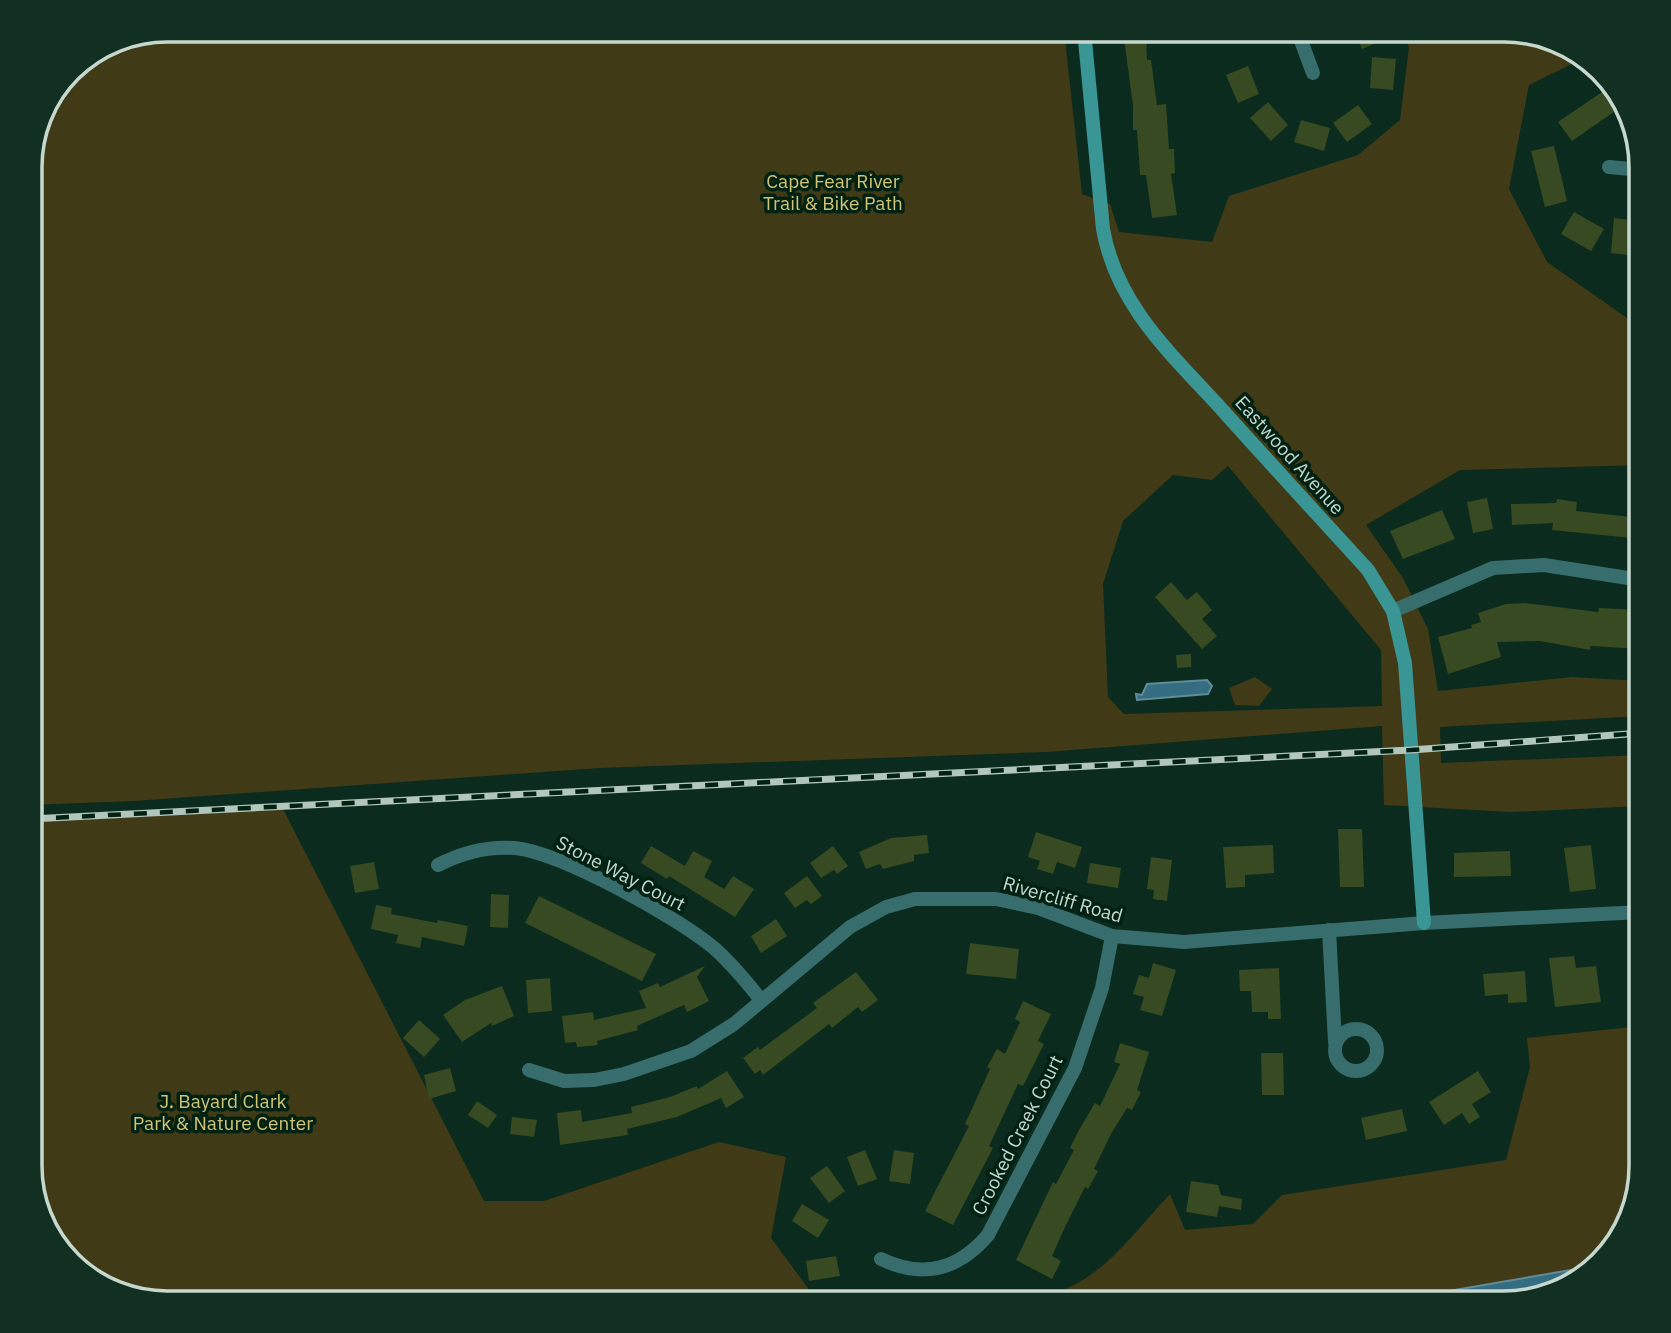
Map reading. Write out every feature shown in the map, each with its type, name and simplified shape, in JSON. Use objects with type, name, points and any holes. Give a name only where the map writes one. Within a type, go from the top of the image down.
[{"type":"street","name":"Eastwood Avenue","points":[[1085,42],[1103,229],[1107,249],[1121,287],[1155,338],[1368,570],[1393,611],[1405,663],[1424,923]]},
{"type":"street","points":[[1301,42],[1313,73]]},
{"type":"street","points":[[1609,167],[1629,169]]},
{"type":"street","points":[[1393,611],[1493,568],[1544,565],[1629,578]]},
{"type":"street","name":"Stone Way Court","points":[[438,865],[454,857],[493,848],[533,852],[562,862],[688,929],[728,961],[761,1000]]},
{"type":"street","name":"Rivercliff Road","points":[[529,1070],[574,1082],[624,1074],[663,1062],[718,1036],[850,927],[886,907],[915,898],[996,899],[1038,908],[1112,936],[1184,942],[1424,923],[1629,913]]},
{"type":"street","points":[[1329,930],[1335,1042]]},
{"type":"street","name":"Crooked Creek Court","points":[[881,1259],[902,1269],[942,1267],[974,1252],[988,1235],[1075,1068],[1102,988],[1112,936]]},
{"type":"green space","name":"Cape Fear River Trail & Bike Path","points":[[167,42],[1065,42],[1082,194],[1110,204],[1119,232],[1212,242],[1229,196],[1358,155],[1400,120],[1409,47],[1407,42],[1528,44],[1573,63],[1529,85],[1509,189],[1547,262],[1627,318],[1629,465],[1460,470],[1366,525],[1403,578],[1428,629],[1438,691],[1572,677],[1629,680],[1629,717],[1440,727],[1441,763],[1629,755],[1629,807],[1511,812],[1384,805],[1382,726],[1046,752],[599,768],[134,801],[42,805],[42,159],[46,135],[59,104],[85,73],[112,55],[143,44]],"holes":[[[1228,466],[1381,650],[1382,706],[1124,714],[1108,697],[1103,584],[1123,521],[1173,475],[1212,480]]]},
{"type":"green space","points":[[1255,677],[1272,689],[1259,706],[1235,705],[1229,688]]},
{"type":"green space","name":"J. Bayard Clark Park & Nature Center","points":[[282,807],[484,1201],[544,1201],[719,1142],[786,1157],[771,1238],[810,1291],[167,1291],[135,1287],[104,1274],[85,1260],[68,1242],[55,1221],[44,1190],[42,819]]},
{"type":"green space","points":[[1629,1027],[1627,1190],[1608,1235],[1592,1254],[1573,1270],[1449,1291],[1062,1291],[1105,1264],[1170,1194],[1185,1230],[1253,1224],[1282,1195],[1506,1160],[1530,1067],[1527,1038]]},
{"type":"water","points":[[1207,680],[1212,686],[1208,694],[1137,700],[1136,694],[1142,695],[1147,684]]},
{"type":"water","points":[[1573,1270],[1552,1281],[1520,1290],[1449,1291]]},
{"type":"building","points":[[1125,42],[1146,42],[1147,60],[1151,60],[1157,105],[1166,104],[1169,149],[1174,149],[1175,173],[1171,174],[1177,215],[1152,218],[1146,175],[1140,175],[1137,130],[1133,130],[1133,106]]},
{"type":"building","points":[[1359,42],[1378,42],[1362,49]]},
{"type":"building","points":[[1372,57],[1396,59],[1393,90],[1370,88]]},
{"type":"building","points":[[1248,66],[1259,94],[1238,103],[1226,75]]},
{"type":"building","points":[[1603,91],[1615,111],[1572,141],[1558,122]]},
{"type":"building","points":[[1268,102],[1288,125],[1271,141],[1250,118]]},
{"type":"building","points":[[1358,105],[1372,124],[1347,142],[1333,123]]},
{"type":"building","points":[[1301,120],[1330,128],[1324,151],[1294,142]]},
{"type":"building","points":[[1554,146],[1567,201],[1545,207],[1531,151]]},
{"type":"building","points":[[1574,212],[1604,229],[1591,251],[1561,234]]},
{"type":"building","points":[[1614,218],[1629,220],[1629,255],[1611,253]]},
{"type":"building","points":[[1487,498],[1493,529],[1473,533],[1467,502]]},
{"type":"building","points":[[1557,499],[1577,502],[1576,511],[1629,517],[1629,538],[1552,530],[1553,523],[1512,525],[1511,504],[1556,503]]},
{"type":"building","points":[[1442,510],[1455,539],[1403,559],[1390,531]]},
{"type":"building","points":[[1171,582],[1187,600],[1197,592],[1212,610],[1202,619],[1217,636],[1202,649],[1155,597]]},
{"type":"building","points":[[1525,603],[1598,612],[1599,608],[1629,609],[1629,648],[1590,646],[1590,650],[1540,641],[1497,642],[1501,657],[1448,674],[1438,637],[1472,628],[1471,625],[1481,622],[1478,613],[1506,604]]},
{"type":"building","points":[[1191,654],[1191,667],[1177,668],[1176,655]]},
{"type":"building","points":[[1338,829],[1362,829],[1364,887],[1340,887]]},
{"type":"building","points":[[1036,832],[1082,847],[1075,868],[1057,862],[1053,874],[1037,869],[1040,861],[1028,857]]},
{"type":"building","points":[[927,835],[929,853],[914,855],[914,861],[883,869],[880,864],[866,869],[859,852],[891,838]]},
{"type":"building","points":[[1273,845],[1274,873],[1245,875],[1245,887],[1226,888],[1223,847]]},
{"type":"building","points":[[1591,845],[1596,889],[1570,892],[1564,848]]},
{"type":"building","points":[[651,846],[685,866],[693,851],[712,861],[704,877],[724,889],[733,876],[754,889],[735,917],[669,876],[667,879],[641,863]]},
{"type":"building","points":[[833,846],[848,866],[837,874],[834,870],[821,878],[810,863]]},
{"type":"building","points":[[1510,851],[1511,876],[1454,877],[1454,853]]},
{"type":"building","points":[[1151,857],[1172,860],[1167,901],[1153,899],[1154,890],[1147,889]]},
{"type":"building","points":[[374,862],[379,889],[355,893],[350,866]]},
{"type":"building","points":[[1090,863],[1121,868],[1118,888],[1087,883]]},
{"type":"building","points":[[807,876],[822,896],[811,904],[807,900],[795,908],[784,893]]},
{"type":"building","points":[[491,894],[509,895],[508,928],[490,927]]},
{"type":"building","points":[[539,896],[656,954],[642,981],[525,923]]},
{"type":"building","points":[[376,905],[392,908],[391,914],[468,926],[464,946],[422,937],[420,948],[396,943],[398,935],[371,929]]},
{"type":"building","points":[[776,919],[787,936],[761,953],[751,936]]},
{"type":"building","points":[[970,943],[1019,949],[1016,979],[966,974]]},
{"type":"building","points":[[1574,956],[1576,968],[1596,966],[1601,1002],[1555,1007],[1549,958]]},
{"type":"building","points":[[1153,963],[1176,970],[1162,1016],[1140,1010],[1144,997],[1133,994],[1139,975],[1149,978]]},
{"type":"building","points":[[705,966],[697,977],[709,1001],[687,1012],[684,1005],[637,1026],[638,1030],[597,1041],[598,1045],[577,1047],[576,1042],[565,1043],[562,1016],[593,1012],[594,1020],[646,1008],[639,991],[658,983],[660,987]]},
{"type":"building","points":[[1279,968],[1281,1019],[1268,1019],[1268,1012],[1252,1012],[1251,991],[1240,991],[1239,970]]},
{"type":"building","points":[[1525,971],[1527,1002],[1508,1003],[1508,994],[1485,996],[1483,974]]},
{"type":"building","points":[[856,972],[878,1000],[862,1012],[858,1007],[832,1028],[829,1024],[763,1075],[760,1070],[755,1074],[743,1058],[758,1047],[760,1050],[817,1008],[813,1003]]},
{"type":"building","points":[[550,978],[552,1011],[528,1013],[526,980]]},
{"type":"building","points":[[502,986],[514,1016],[492,1026],[491,1023],[462,1042],[443,1015],[465,1000]]},
{"type":"building","points":[[1023,1001],[1051,1014],[1038,1041],[1044,1044],[1023,1086],[1018,1084],[989,1146],[993,1148],[953,1225],[925,1211],[969,1126],[965,1124],[990,1069],[987,1067],[997,1049],[1005,1054],[1020,1022],[1015,1019]]},
{"type":"building","points":[[419,1020],[440,1039],[424,1057],[403,1038]]},
{"type":"building","points":[[1120,1043],[1149,1052],[1137,1090],[1141,1092],[1132,1110],[1127,1108],[1111,1134],[1094,1169],[1098,1171],[1088,1189],[1085,1187],[1065,1227],[1052,1256],[1061,1261],[1052,1279],[1016,1260],[1053,1182],[1056,1184],[1074,1150],[1070,1148],[1079,1130],[1095,1103],[1100,1106],[1120,1064],[1114,1062]]},
{"type":"building","points":[[1261,1053],[1283,1053],[1284,1095],[1262,1095]]},
{"type":"building","points":[[450,1068],[456,1091],[429,1099],[424,1075]]},
{"type":"building","points":[[727,1071],[744,1097],[726,1108],[721,1098],[677,1117],[627,1129],[628,1135],[560,1145],[557,1113],[581,1110],[582,1122],[632,1113],[631,1107],[670,1097],[697,1086],[698,1089]]},
{"type":"building","points":[[1478,1071],[1491,1092],[1472,1104],[1480,1117],[1469,1124],[1462,1113],[1444,1125],[1429,1102]]},
{"type":"building","points":[[477,1101],[497,1115],[488,1128],[468,1115]]},
{"type":"building","points":[[1402,1109],[1407,1131],[1366,1140],[1361,1118]]},
{"type":"building","points":[[512,1117],[537,1120],[534,1137],[510,1134]]},
{"type":"building","points":[[865,1150],[877,1179],[858,1186],[847,1157]]},
{"type":"building","points":[[894,1150],[914,1153],[910,1184],[889,1181]]},
{"type":"building","points":[[827,1166],[845,1191],[829,1203],[810,1178]]},
{"type":"building","points":[[1191,1181],[1218,1185],[1221,1195],[1242,1199],[1241,1210],[1219,1206],[1217,1217],[1186,1212]]},
{"type":"building","points":[[802,1204],[829,1220],[818,1238],[792,1221]]},
{"type":"building","points":[[836,1256],[840,1276],[809,1281],[806,1261]]},
{"type":"railway","points":[[42,818],[1411,750],[1629,734]]}]
